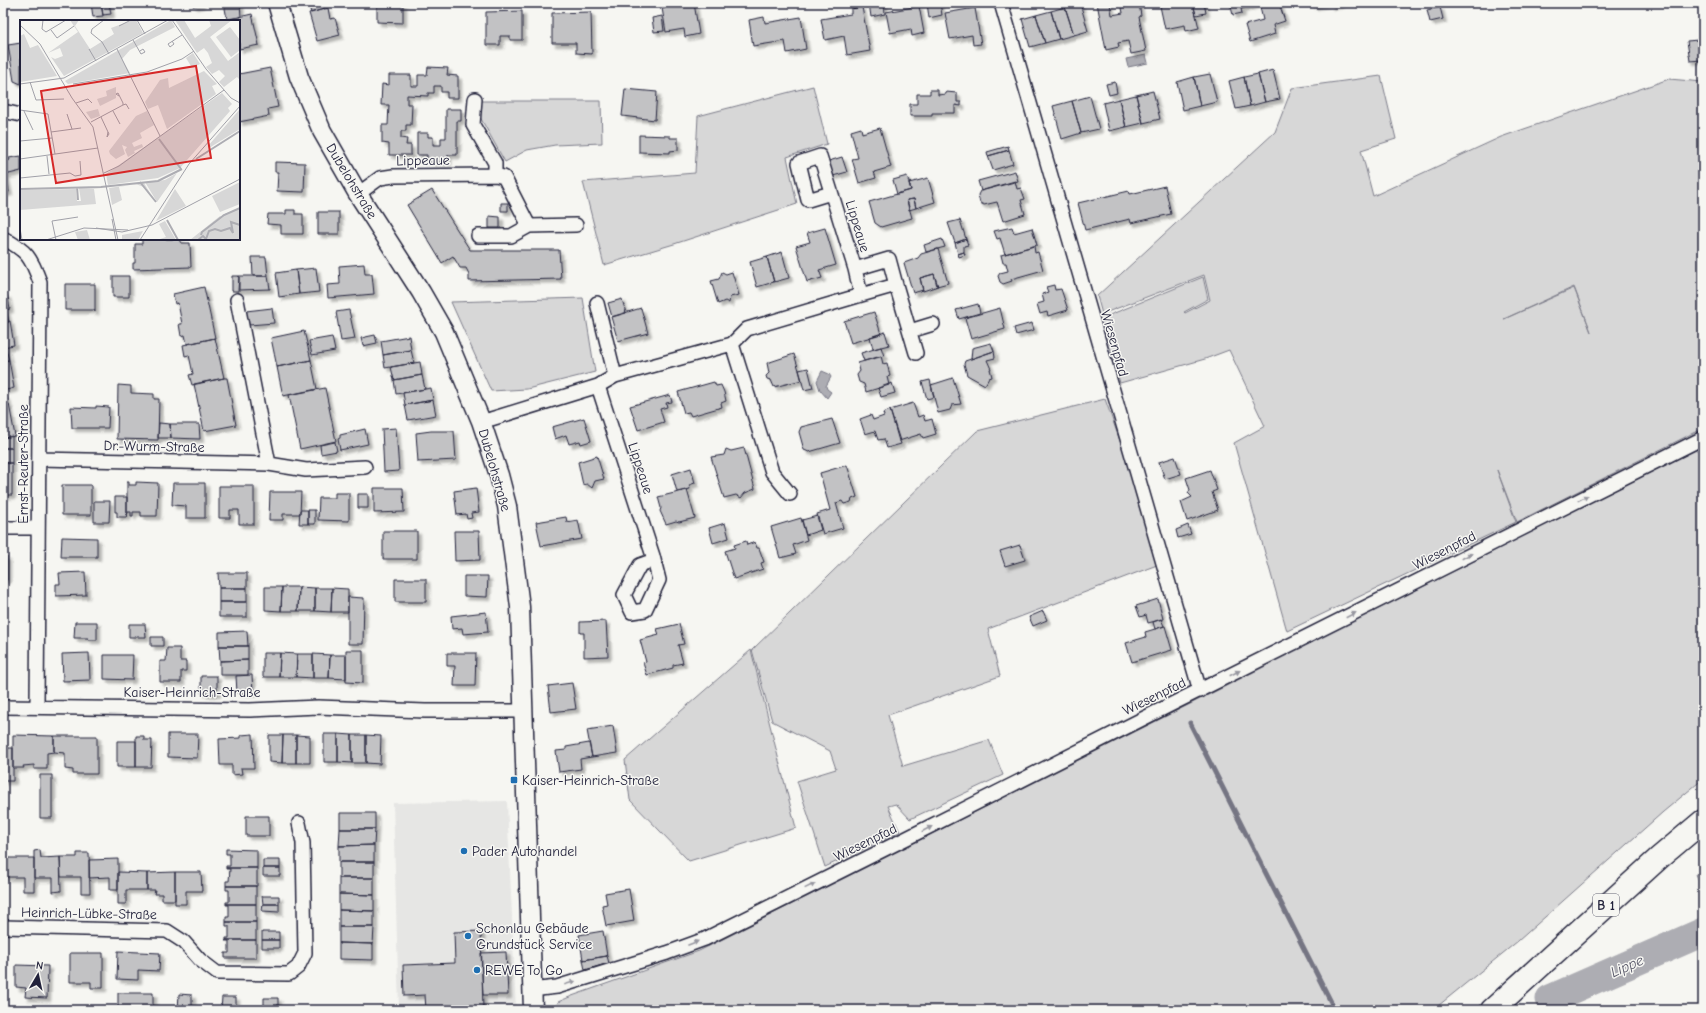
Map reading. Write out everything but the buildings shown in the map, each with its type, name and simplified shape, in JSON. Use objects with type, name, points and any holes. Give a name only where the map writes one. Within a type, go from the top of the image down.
[{"type":"highway","name":"B 1","points":[[1492,1010],[1511,991],[1659,858],[1703,821]]},
{"type":"main road","name":"Dubelohstraße","points":[[277,3],[299,76],[322,130],[358,194],[413,279],[444,332],[482,421],[507,506],[520,607],[531,990],[533,1010]]},
{"type":"street","name":"Wiesenpfad","points":[[1001,3],[1200,691]]},
{"type":"street","points":[[475,99],[472,125],[495,163],[495,175],[504,177],[529,226]]},
{"type":"street","points":[[3,111],[20,116]]},
{"type":"street","name":"Lippeaue","points":[[358,194],[380,178],[393,176],[495,175]]},
{"type":"street","name":"Lippeaue","points":[[831,193],[855,269],[861,295]]},
{"type":"street","points":[[478,236],[511,236],[529,226],[576,225]]},
{"type":"street","name":"Ernst-Reuter-Straße","points":[[3,238],[17,246],[32,261],[40,282],[37,707]]},
{"type":"street","name":"Lippeaue","points":[[855,269],[889,259],[916,353]]},
{"type":"street","points":[[482,421],[598,386],[615,376],[732,344],[747,329],[896,285]]},
{"type":"street","points":[[237,300],[269,464]]},
{"type":"street","points":[[597,303],[615,376]]},
{"type":"street","points":[[910,331],[933,324]]},
{"type":"street","points":[[732,344],[772,472],[790,494]]},
{"type":"street","name":"Lippeaue","points":[[598,386],[654,560]]},
{"type":"street","name":"Wiesenpfad","points":[[531,990],[557,987],[668,953],[705,938],[1703,438]]},
{"type":"street","name":"Dr.-Wurm-Straße","points":[[39,460],[269,464],[306,470],[365,467]]},
{"type":"street","points":[[3,528],[38,528]]},
{"type":"street","name":"Kaiser-Heinrich-Straße","points":[[3,707],[250,710],[318,707],[425,711],[524,711]]},
{"type":"street","name":"Heinrich-Lübke-Straße","points":[[3,927],[167,931],[184,942],[200,960],[217,974],[289,974],[298,967],[305,953],[303,843],[298,823]]},
{"type":"shaded area","points":[[1146,55],[1148,63],[1128,67],[1126,59]]},
{"type":"shaded area","points":[[1381,76],[1396,139],[1361,150],[1373,196],[1501,137],[1669,79],[1703,82],[1703,428],[1517,522],[1497,470],[1516,522],[1287,631],[1234,443],[1265,426],[1229,350],[1205,359],[1120,383],[1102,318],[1203,277],[1208,299],[1184,312],[1185,313],[1210,300],[1204,275],[1102,314],[1097,296],[1275,132],[1292,88]],"holes":[[[1574,287],[1591,332],[1574,288],[1504,319]]]},
{"type":"shaded area","points":[[813,86],[827,144],[787,157],[797,204],[604,265],[583,182],[695,173],[698,116]]},
{"type":"shaded area","points":[[480,101],[601,101],[602,143],[555,145],[527,150],[505,162],[480,117]]},
{"type":"shaded area","points":[[583,298],[595,372],[527,389],[491,391],[451,302]]},
{"type":"shaded area","points":[[822,371],[829,374],[831,377],[826,386],[831,392],[827,398],[820,390],[817,381]]},
{"type":"shaded area","points":[[1105,399],[1124,452],[1157,565],[988,629],[1000,676],[888,715],[903,766],[989,740],[1003,775],[910,819],[896,804],[888,806],[900,832],[825,867],[797,781],[836,769],[830,751],[772,721],[752,650],[977,431]]},
{"type":"shaded area","points":[[1703,446],[1703,779],[1663,812],[1518,941],[1433,1010],[555,1010],[558,1002],[572,996],[699,951]]},
{"type":"shaded area","points":[[751,650],[796,828],[689,861],[630,800],[625,760]]},
{"type":"shaded area","points":[[507,801],[516,1010],[399,1010],[393,803]]},
{"type":"shaded area","points":[[1703,868],[1703,890],[1696,874]]},
{"type":"waterway","points":[[1190,723],[1335,1010]]},
{"type":"waterway","name":"Lippe","points":[[1550,999],[1703,932]]},
{"type":"place","name":"Kaiser-Heinrich-Straße","points":[[514,780]]},
{"type":"place","name":"Pader Autohandel","points":[[464,851]]},
{"type":"place","name":"Schonlau Gebäude Grundstück Service","points":[[468,936]]},
{"type":"place","name":"REWE To Go","points":[[477,970]]}]
